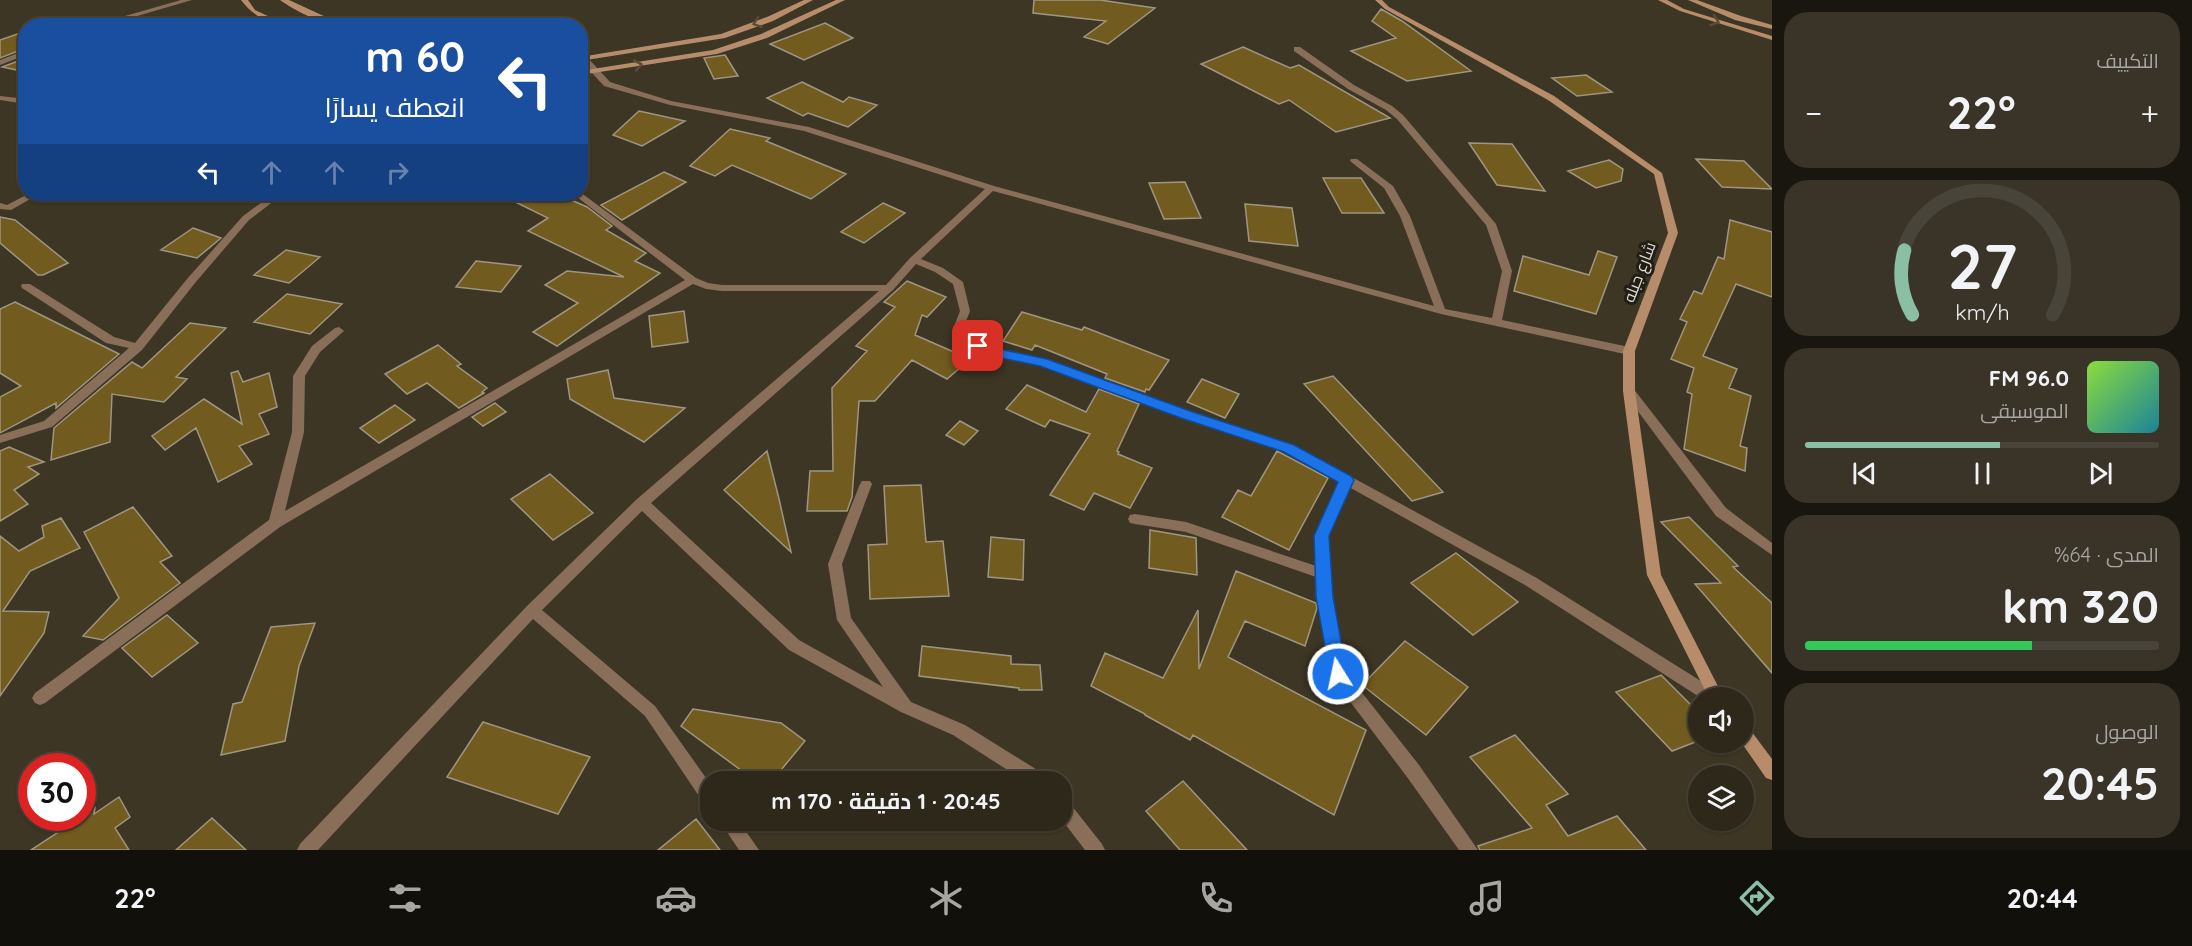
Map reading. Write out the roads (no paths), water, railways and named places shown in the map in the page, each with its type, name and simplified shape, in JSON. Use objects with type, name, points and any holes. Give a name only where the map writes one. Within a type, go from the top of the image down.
[{"type":"street","points":[[123,18],[189,0]]},
{"type":"street","points":[[244,0],[253,11],[268,18]]},
{"type":"street","points":[[283,0],[321,18]]},
{"type":"street","points":[[588,58],[722,36],[770,19],[810,0]]},
{"type":"street","points":[[588,72],[714,52],[765,36],[842,0]]},
{"type":"street","name":"شارع جبله","points":[[1378,0],[1387,8],[1551,98],[1658,173],[1673,232],[1629,351],[1629,391],[1654,575],[1710,687]]},
{"type":"street","points":[[1661,0],[1682,10],[1772,38]]},
{"type":"street","points":[[1691,0],[1738,18],[1772,27]]},
{"type":"street","points":[[1297,49],[1351,87],[1389,108],[1400,117],[1491,224],[1507,271],[1496,322]]},
{"type":"street","points":[[0,63],[18,55]]},
{"type":"street","points":[[588,65],[607,84],[670,103],[806,129],[992,188],[1441,311],[1629,351]]},
{"type":"street","points":[[0,98],[18,101]]},
{"type":"street","points":[[1354,161],[1388,186],[1405,216],[1441,311]]},
{"type":"street","points":[[306,850],[532,610],[642,503],[889,288],[914,260],[992,188]]},
{"type":"street","points":[[0,206],[8,208],[21,201]]},
{"type":"street","points":[[0,439],[48,424],[138,347],[246,218],[269,201]]},
{"type":"street","points":[[586,201],[692,280],[706,286],[722,288],[889,288]]},
{"type":"street","points":[[914,260],[939,270],[958,282],[965,311],[960,324],[964,341],[992,352],[1042,362],[1185,414],[1289,448],[1530,581],[1699,687]]},
{"type":"street","points":[[40,698],[275,523],[692,280]]},
{"type":"street","points":[[26,286],[110,340],[138,347]]},
{"type":"street","points":[[275,523],[298,432],[299,376],[316,349],[339,331]]},
{"type":"street","points":[[1629,391],[1720,512],[1772,550]]},
{"type":"street","points":[[1346,480],[1321,536],[1324,597],[1338,674],[1413,771],[1470,850]]},
{"type":"street","points":[[866,484],[835,564],[844,620],[906,707]]},
{"type":"street","points":[[642,503],[794,645],[906,707],[959,730],[1024,771]]},
{"type":"street","points":[[1135,519],[1186,526],[1323,574]]},
{"type":"street","points":[[532,610],[650,711],[700,783]]},
{"type":"street","points":[[1754,748],[1772,772]]},
{"type":"street","points":[[1072,820],[1096,850]]},
{"type":"street","points":[[735,831],[750,850]]}]
